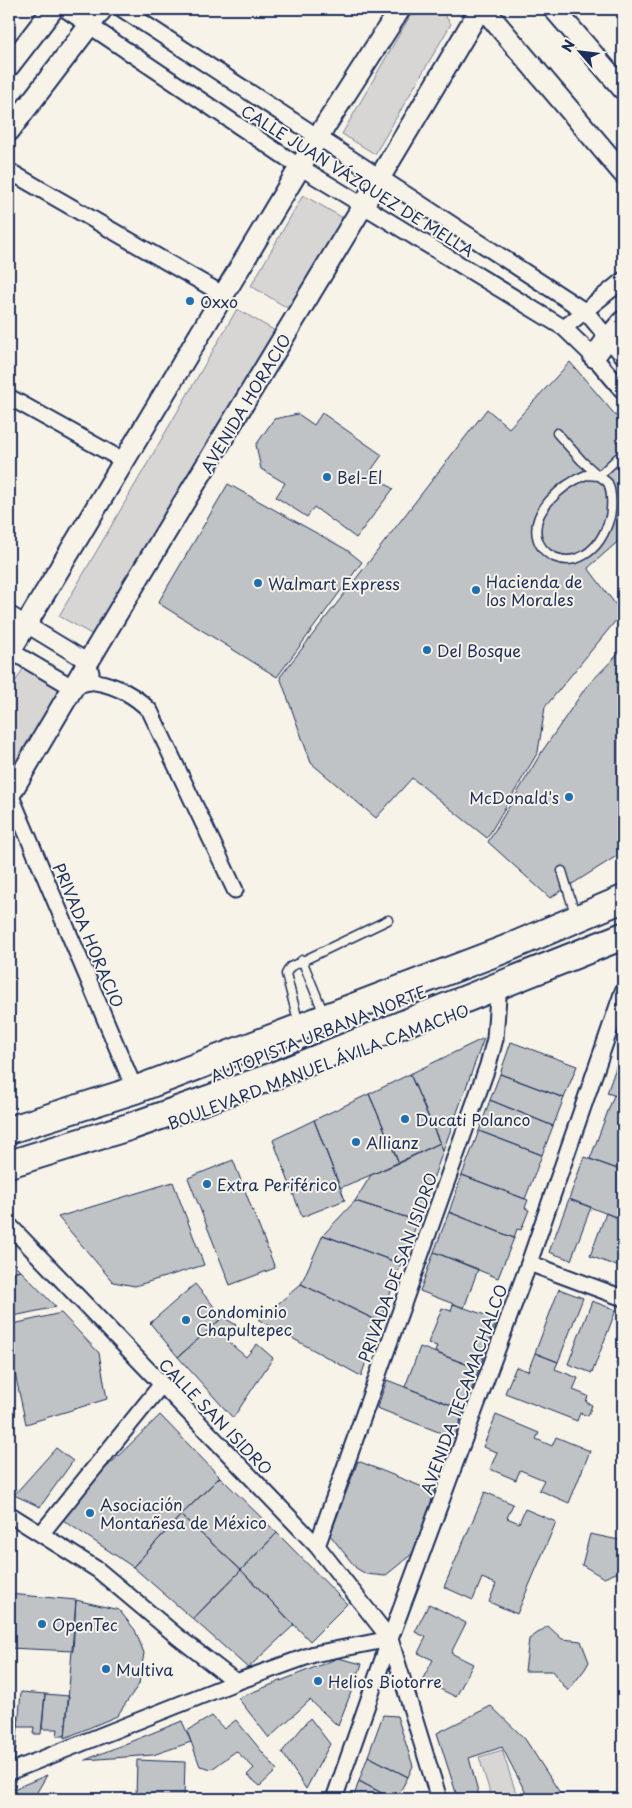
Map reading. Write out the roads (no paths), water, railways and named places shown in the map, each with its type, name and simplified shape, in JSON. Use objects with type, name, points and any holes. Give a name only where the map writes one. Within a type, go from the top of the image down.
[{"type":"highway","points":[[9,1130],[135,1090],[300,1028],[503,950],[623,899]]},
{"type":"highway","name":"AUTOPISTA URBANA NORTE","points":[[9,1142],[145,1100],[623,912]]},
{"type":"highway","name":"AUTOPISTA URBANA NORTE","points":[[9,1164],[132,1126],[268,1078],[623,936]]},
{"type":"highway","name":"BOULEVARD MANUEL ÁVILA CAMACHO","points":[[9,1174],[160,1127],[498,997],[623,946]]},
{"type":"street","points":[[9,66],[54,9]]},
{"type":"street","name":"CALLE JUAN VÁZQUEZ DE MELLA","points":[[65,9],[300,167],[564,328],[594,357],[623,391]]},
{"type":"street","points":[[9,131],[102,9]]},
{"type":"street","name":"CALLE JUAN VÁZQUEZ DE MELLA","points":[[122,9],[586,312],[623,356]]},
{"type":"street","points":[[72,687],[9,651],[318,137],[400,9]]},
{"type":"street","points":[[482,9],[623,173]]},
{"type":"street","name":"AVENIDA HORACIO","points":[[9,795],[72,687],[91,672],[482,9]]},
{"type":"street","points":[[554,9],[623,89]]},
{"type":"street","points":[[9,171],[224,295]]},
{"type":"street","points":[[564,328],[623,280]]},
{"type":"street","points":[[594,357],[623,320]]},
{"type":"street","points":[[9,397],[124,461]]},
{"type":"street","points":[[9,614],[26,624],[91,672],[138,699],[150,711],[234,890]]},
{"type":"street","name":"PRIVADA HORACIO","points":[[9,795],[135,1090]]},
{"type":"street","name":"AVENIDA TECAMACHALCO","points":[[334,1799],[390,1639],[528,1263],[623,991]]},
{"type":"street","name":"PRIVADA DE SAN ISIDRO","points":[[317,1546],[488,1065],[495,1039],[498,997]]},
{"type":"street","name":"CALLE SAN ISIDRO","points":[[9,1225],[317,1546],[390,1639]]},
{"type":"street","points":[[528,1263],[623,1298]]},
{"type":"street","points":[[41,1534],[162,1384]]},
{"type":"street","points":[[9,1514],[98,1570],[178,1637],[236,1682]]},
{"type":"street","points":[[9,1772],[236,1682],[314,1654],[390,1639],[439,1799]]},
{"type":"lane","points":[[558,433],[582,462],[599,476],[607,483],[610,492],[611,508],[606,527],[597,542],[585,556],[570,561],[562,561],[545,550],[537,538],[537,520],[544,507],[561,488],[574,480],[586,476],[599,476],[623,453]]},
{"type":"lane","points":[[562,871],[577,919]]},
{"type":"lane","points":[[300,1028],[286,974],[290,967],[388,920]]},
{"type":"lane","points":[[302,960],[325,1018]]},
{"type":"place","name":"Oxxo","points":[[190,301]]},
{"type":"place","name":"Bel-El","points":[[327,477]]},
{"type":"place","name":"Walmart Express","points":[[258,583]]},
{"type":"place","name":"Hacienda de los Morales","points":[[476,590]]},
{"type":"place","name":"Del Bosque","points":[[427,650]]},
{"type":"place","name":"McDonald's","points":[[569,797]]},
{"type":"place","name":"Ducati Polanco","points":[[405,1119]]},
{"type":"place","name":"Allianz","points":[[356,1142]]},
{"type":"place","name":"Extra Periférico","points":[[207,1184]]},
{"type":"place","name":"Condominio Chapultepec","points":[[186,1320]]},
{"type":"place","name":"Asociación Montañesa de México","points":[[90,1513]]},
{"type":"place","name":"OpenTec","points":[[42,1624]]},
{"type":"place","name":"Multiva","points":[[106,1669]]},
{"type":"place","name":"Helios Biotorre","points":[[318,1681]]}]
